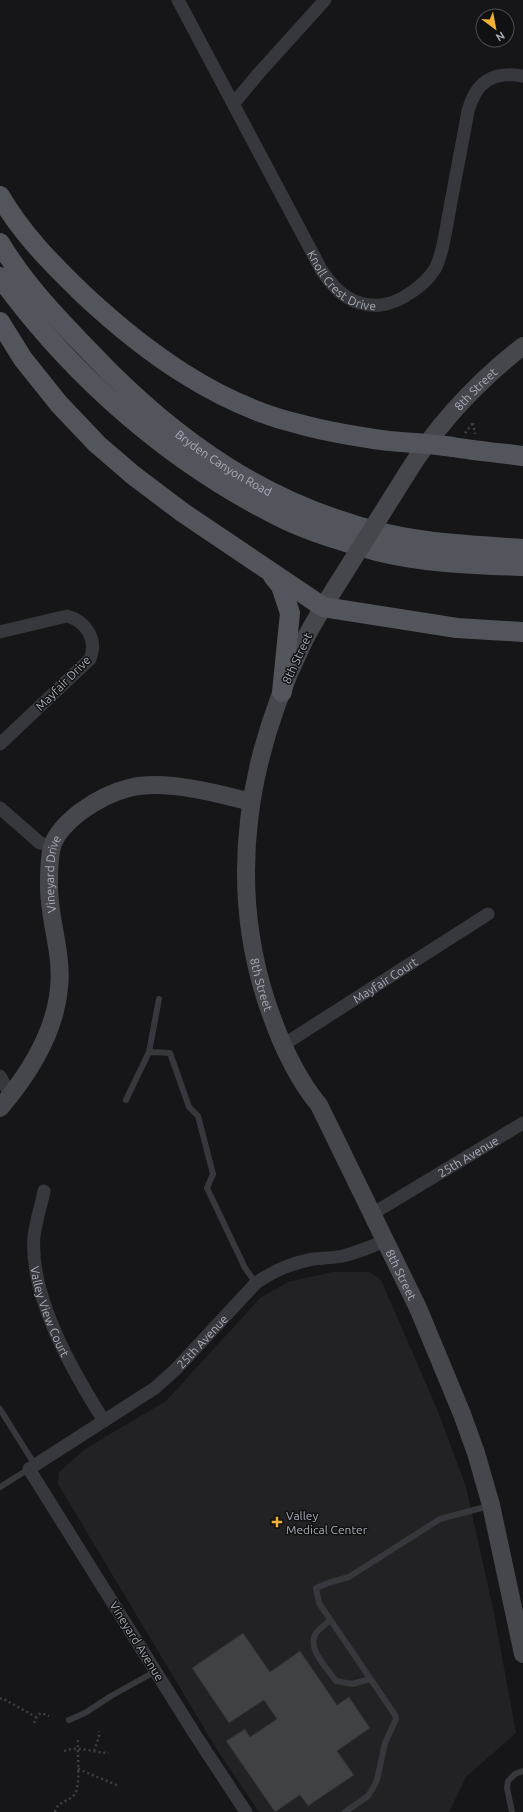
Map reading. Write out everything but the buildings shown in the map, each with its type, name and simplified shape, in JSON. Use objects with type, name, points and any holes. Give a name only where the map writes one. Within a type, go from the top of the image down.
[{"type":"main road","points":[[0,196],[33,243],[62,274],[116,324],[162,359],[213,391],[260,411],[297,424],[337,433],[390,441],[523,456]]},
{"type":"main road","name":"Bryden Canyon Road","points":[[0,243],[36,293],[126,390],[180,436],[247,480],[288,500],[337,520],[388,534],[428,540],[523,549]]},
{"type":"main road","name":"Bryden Canyon Road","points":[[0,277],[20,304],[54,342],[114,404],[158,440],[197,468],[280,517],[329,536],[378,551],[424,559],[523,566]]},
{"type":"main road","points":[[0,322],[23,358],[54,398],[97,444],[133,475],[182,512],[323,607],[457,628],[523,632]]},
{"type":"main road","name":"8th Street","points":[[523,346],[506,359],[467,398],[419,453],[323,607],[304,641],[282,692],[259,762],[251,802],[245,856],[246,901],[249,921],[257,971],[270,1015],[304,1088],[319,1105],[438,1352],[476,1453],[491,1505],[523,1654]]},
{"type":"main road","points":[[266,569],[281,586],[290,612],[282,692]]},
{"type":"main road","name":"Vineyard Drive","points":[[6,1102],[40,1051],[55,1010],[60,987],[57,940],[50,905],[49,884],[52,846],[62,830],[73,817],[88,806],[118,791],[147,785],[169,786],[219,794],[251,802]]},
{"type":"street","name":"Knoll Crest Drive","points":[[178,0],[322,271],[331,285],[343,296],[368,306],[392,304],[410,294],[435,268],[444,242],[468,111],[474,93],[482,84],[492,78],[503,75],[523,76]]},
{"type":"street","points":[[234,103],[324,0]]},
{"type":"street","name":"Mayfair Drive","points":[[0,632],[67,616],[76,619],[84,626],[90,635],[93,652],[90,659],[0,744]]},
{"type":"street","points":[[0,808],[40,843],[52,846]]},
{"type":"street","name":"Mayfair Court","points":[[283,1045],[488,914]]},
{"type":"street","points":[[0,1076],[6,1102]]},
{"type":"street","name":"25th Avenue","points":[[372,1214],[523,1123]]},
{"type":"street","name":"Valley View Court","points":[[44,1191],[34,1236],[36,1268],[41,1296],[54,1330],[88,1397],[104,1421]]},
{"type":"street","name":"25th Avenue","points":[[32,1467],[155,1388],[176,1369],[256,1283],[268,1274],[289,1265],[364,1250],[384,1241]]},
{"type":"street","name":"Vineyard Avenue","points":[[32,1467],[156,1671],[246,1812]]},
{"type":"lane","points":[[126,1100],[149,1052],[159,999]]},
{"type":"lane","points":[[149,1052],[170,1053],[189,1107],[198,1116],[202,1130],[213,1174],[207,1188],[245,1268],[256,1283]]},
{"type":"lane","points":[[0,1409],[32,1467],[0,1487]]},
{"type":"lane","points":[[345,1812],[368,1796],[373,1788],[377,1780],[385,1743],[395,1724],[395,1715],[319,1603],[316,1588],[350,1577],[440,1519],[491,1505]]},
{"type":"lane","points":[[330,1620],[315,1634],[313,1645],[318,1656],[336,1681],[352,1684],[370,1679]]},
{"type":"lane","points":[[69,1720],[84,1713],[156,1671]]},
{"type":"lane","points":[[512,1812],[507,1788],[508,1781],[515,1774],[523,1772]]},
{"type":"path","points":[[0,1699],[2,1698],[36,1717]]},
{"type":"path","points":[[34,1723],[36,1717],[41,1713],[49,1716]]},
{"type":"path","points":[[94,1751],[99,1737],[99,1731]]},
{"type":"path","points":[[55,1812],[56,1807],[62,1802],[70,1799],[78,1787],[78,1740]]},
{"type":"path","points":[[64,1751],[78,1748],[109,1753]]},
{"type":"path","points":[[78,1769],[119,1786]]},
{"type":"shaded area","name":"Valley Medical Center","points":[[332,1272],[370,1272],[381,1280],[437,1409],[466,1487],[494,1613],[516,1733],[466,1777],[449,1812],[259,1812],[219,1753],[58,1484],[59,1472],[85,1449],[166,1401],[260,1298],[288,1282]]},
{"type":"place","name":"Valley Medical Center","points":[[277,1522]]}]
